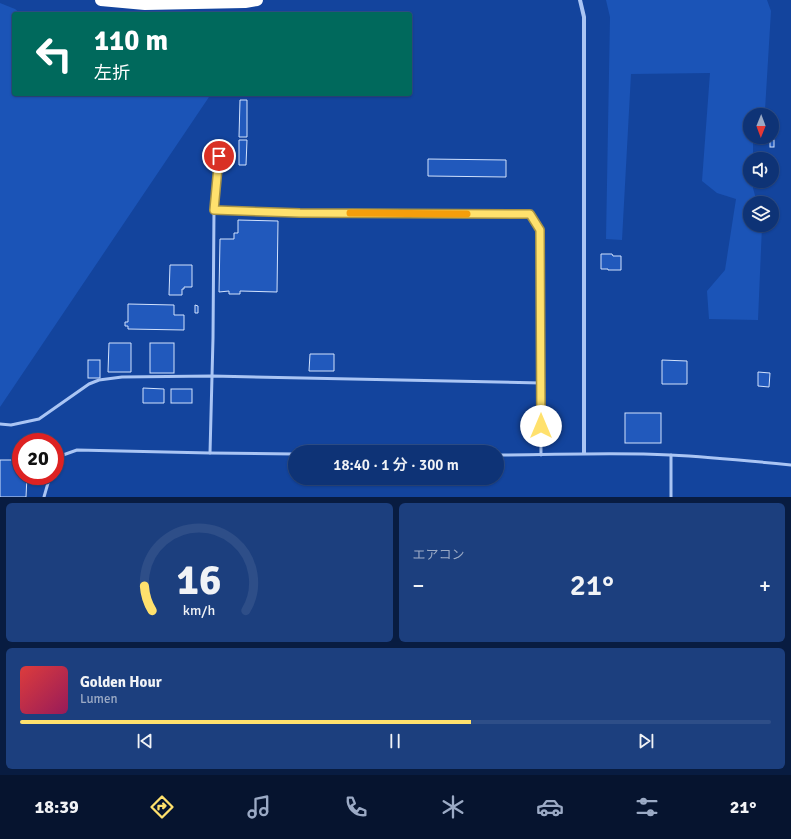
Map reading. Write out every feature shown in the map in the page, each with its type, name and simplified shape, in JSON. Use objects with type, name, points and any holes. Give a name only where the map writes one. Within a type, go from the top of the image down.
[{"type":"highway","points":[[101,0],[144,4],[248,1]]},
{"type":"street","points":[[580,0],[584,17],[584,453]]},
{"type":"lane","points":[[210,454],[214,210],[219,156]]},
{"type":"lane","points":[[214,210],[300,213],[530,214],[540,230],[541,455]]},
{"type":"lane","points":[[0,424],[11,425],[30,422],[90,384],[99,380],[122,377],[212,376],[540,383]]},
{"type":"lane","points":[[64,455],[77,450],[210,454],[288,454]]},
{"type":"lane","points":[[504,455],[584,453],[671,455],[791,465]]},
{"type":"lane","points":[[671,455],[671,497]]},
{"type":"lane","points":[[44,497],[47,485]]},
{"type":"shaded area","points":[[606,0],[767,0],[771,11],[765,108],[743,108],[743,144],[753,144],[753,152],[743,152],[743,188],[753,188],[755,196],[743,196],[743,232],[762,232],[758,320],[709,319],[707,291],[725,270],[736,199],[717,193],[702,181],[710,73],[631,74],[622,240],[606,239],[610,17]]},
{"type":"shaded area","points":[[0,3],[19,12],[12,12],[12,96],[210,96],[0,407]]},
{"type":"building","points":[[240,100],[247,100],[247,137],[239,137]]},
{"type":"building","points":[[239,140],[247,140],[246,165],[239,165]]},
{"type":"building","points":[[770,144],[774,144],[774,147],[770,147]]},
{"type":"building","points":[[428,159],[506,160],[506,177],[428,176]]},
{"type":"building","points":[[238,220],[278,221],[277,292],[240,291],[240,294],[229,294],[229,291],[219,292],[220,239],[234,239],[234,233],[238,233]]},
{"type":"building","points":[[601,254],[621,256],[621,270],[601,269]]},
{"type":"building","points":[[170,265],[192,265],[192,287],[184,287],[184,289],[182,289],[182,295],[169,295]]},
{"type":"building","points":[[128,304],[174,305],[174,315],[184,315],[184,330],[128,329],[128,326],[125,326],[125,322],[128,322]]},
{"type":"building","points":[[195,305],[198,306],[198,313],[195,313]]},
{"type":"building","points":[[109,343],[131,343],[131,372],[108,372]]},
{"type":"building","points":[[150,343],[174,343],[174,373],[150,373]]},
{"type":"building","points":[[310,354],[334,354],[334,371],[309,371]]},
{"type":"building","points":[[88,360],[100,360],[100,378],[88,378]]},
{"type":"building","points":[[662,360],[687,361],[687,384],[662,384]]},
{"type":"building","points":[[758,372],[770,373],[769,387],[758,386]]},
{"type":"building","points":[[143,388],[164,389],[164,403],[143,403]]},
{"type":"building","points":[[171,389],[192,389],[192,403],[171,403]]},
{"type":"building","points":[[625,413],[661,413],[661,443],[625,443]]},
{"type":"building","points":[[0,460],[12,460],[12,485],[27,485],[26,497],[0,497]]},
{"type":"slow traffic","points":[[350,213],[467,214]]},
{"type":"route","points":[[219,156],[214,210],[300,213],[530,214],[540,230],[541,426]]}]
